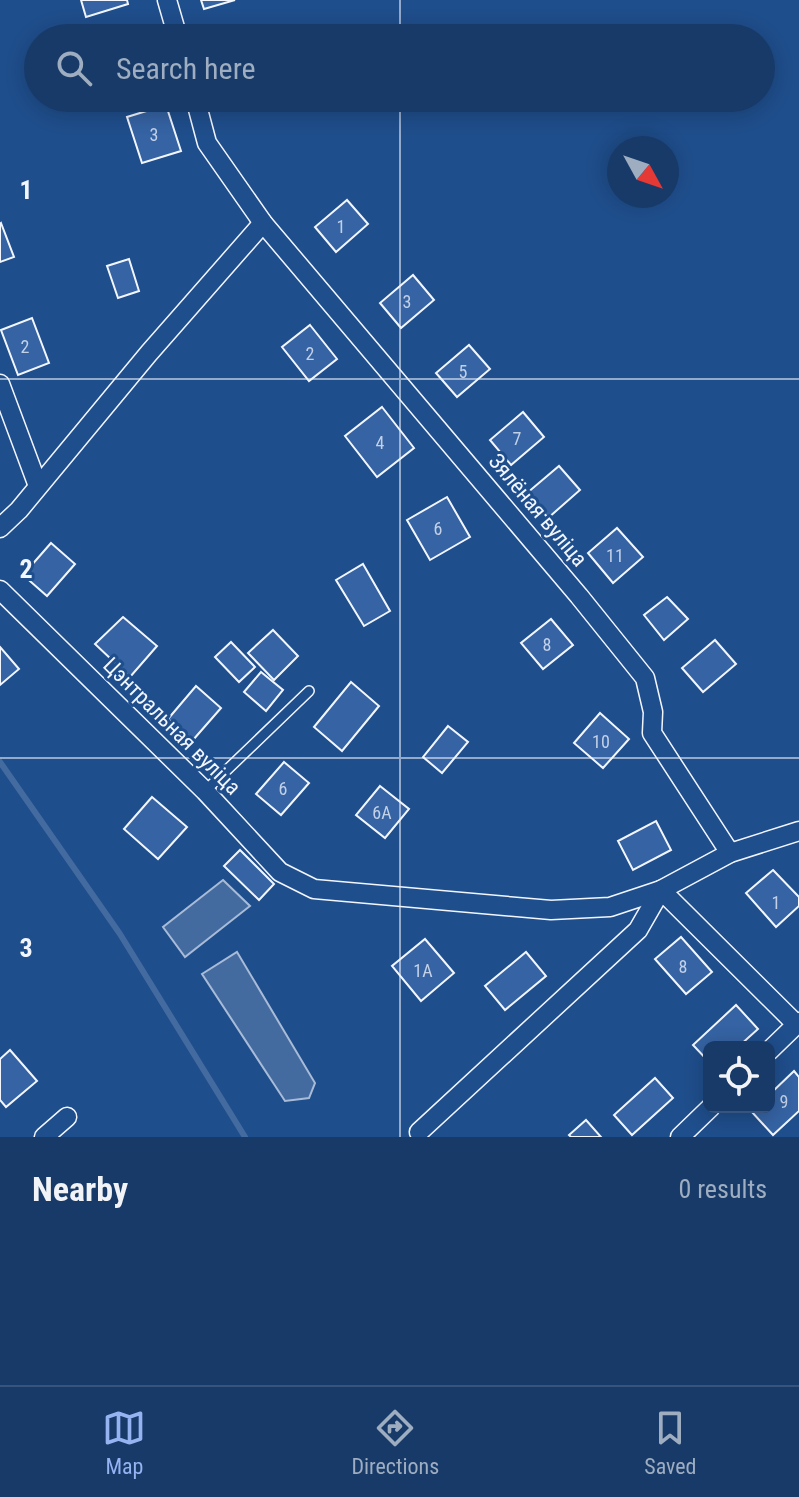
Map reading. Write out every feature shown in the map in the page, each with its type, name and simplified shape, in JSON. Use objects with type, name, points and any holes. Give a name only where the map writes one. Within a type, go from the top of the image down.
[{"type":"street","points":[[167,0],[174,24]]},
{"type":"street","name":"Зялёная вуліца","points":[[199,112],[207,143],[263,223],[645,678],[653,712],[652,733],[730,853]]},
{"type":"street","points":[[0,528],[19,510],[149,353],[263,223]]},
{"type":"street","points":[[0,384],[38,486]]},
{"type":"street","name":"Цэнтральная вуліца","points":[[0,590],[205,791],[280,872],[314,889],[551,910],[610,907],[661,890]]},
{"type":"street","points":[[419,1132],[638,930],[661,890],[730,853],[799,831]]},
{"type":"street","points":[[661,890],[798,1023],[775,1045]]},
{"type":"street","points":[[680,1137],[705,1113]]},
{"type":"street","points":[[44,1137],[67,1117]]},
{"type":"lane","points":[[205,791],[309,691]]},
{"type":"water","points":[[223,880],[250,906],[185,957],[163,927]]},
{"type":"water","points":[[237,952],[315,1083],[309,1098],[285,1101],[202,974]]},
{"type":"building","points":[[81,0],[127,0],[128,4],[86,17]]},
{"type":"building","points":[[201,0],[235,0],[204,9]]},
{"type":"building","points":[[143,112],[168,112],[181,151],[142,163],[127,117]]},
{"type":"building","points":[[347,200],[368,224],[336,252],[315,227]]},
{"type":"building","points":[[0,224],[14,257],[0,262]]},
{"type":"building","points":[[129,259],[139,291],[118,298],[107,266]]},
{"type":"building","points":[[413,275],[434,300],[401,328],[380,303]]},
{"type":"building","points":[[32,318],[49,363],[18,375],[1,330]]},
{"type":"building","points":[[310,325],[337,359],[309,381],[282,347]]},
{"type":"building","points":[[469,345],[490,369],[457,397],[436,373]]},
{"type":"building","points":[[382,407],[414,448],[377,477],[345,436]]},
{"type":"building","points":[[523,412],[544,437],[511,465],[490,440]]},
{"type":"building","points":[[559,466],[580,490],[548,518],[527,493]]},
{"type":"building","points":[[447,497],[470,537],[430,560],[407,520]]},
{"type":"building","points":[[617,528],[643,557],[613,583],[588,553]]},
{"type":"building","points":[[51,543],[75,564],[47,596],[23,575]]},
{"type":"building","points":[[363,564],[390,611],[364,626],[336,580]]},
{"type":"building","points":[[667,597],[688,619],[664,640],[644,615]]},
{"type":"building","points":[[123,617],[157,646],[130,677],[95,644]]},
{"type":"building","points":[[551,619],[573,645],[543,669],[521,643]]},
{"type":"building","points":[[273,630],[298,656],[274,680],[248,653]]},
{"type":"building","points":[[715,640],[736,664],[703,692],[682,668]]},
{"type":"building","points":[[231,642],[255,667],[239,682],[215,657]]},
{"type":"building","points":[[0,647],[19,669],[0,685]]},
{"type":"building","points":[[261,672],[283,690],[266,711],[244,692]]},
{"type":"building","points":[[351,682],[379,706],[342,751],[314,727]]},
{"type":"building","points":[[196,686],[221,708],[193,740],[168,719]]},
{"type":"building","points":[[600,713],[629,739],[603,768],[574,743]]},
{"type":"building","points":[[448,726],[468,742],[442,773],[423,757]]},
{"type":"building","points":[[284,762],[309,783],[281,815],[256,794]]},
{"type":"building","points":[[380,786],[409,809],[385,838],[356,815]]},
{"type":"building","points":[[152,797],[187,827],[158,859],[124,829]]},
{"type":"building","points":[[656,821],[671,850],[633,870],[618,841]]},
{"type":"building","points":[[240,850],[274,884],[259,900],[224,866]]},
{"type":"building","points":[[773,870],[799,897],[799,906],[776,927],[746,893]]},
{"type":"building","points":[[681,937],[712,972],[686,994],[655,959]]},
{"type":"building","points":[[425,939],[454,973],[421,1001],[392,966]]},
{"type":"building","points":[[526,952],[546,976],[505,1010],[485,986]]},
{"type":"building","points":[[736,1005],[758,1029],[745,1041],[703,1041],[703,1056],[693,1045]]},
{"type":"building","points":[[10,1050],[37,1081],[6,1107],[0,1100],[0,1059]]},
{"type":"building","points":[[794,1071],[799,1077],[799,1111],[773,1135],[753,1113],[775,1113],[775,1089]]},
{"type":"building","points":[[655,1078],[673,1098],[632,1135],[614,1115]]},
{"type":"building","points":[[586,1120],[601,1137],[569,1135]]},
{"type":"waterway","points":[[0,762],[120,934],[245,1137]]}]
